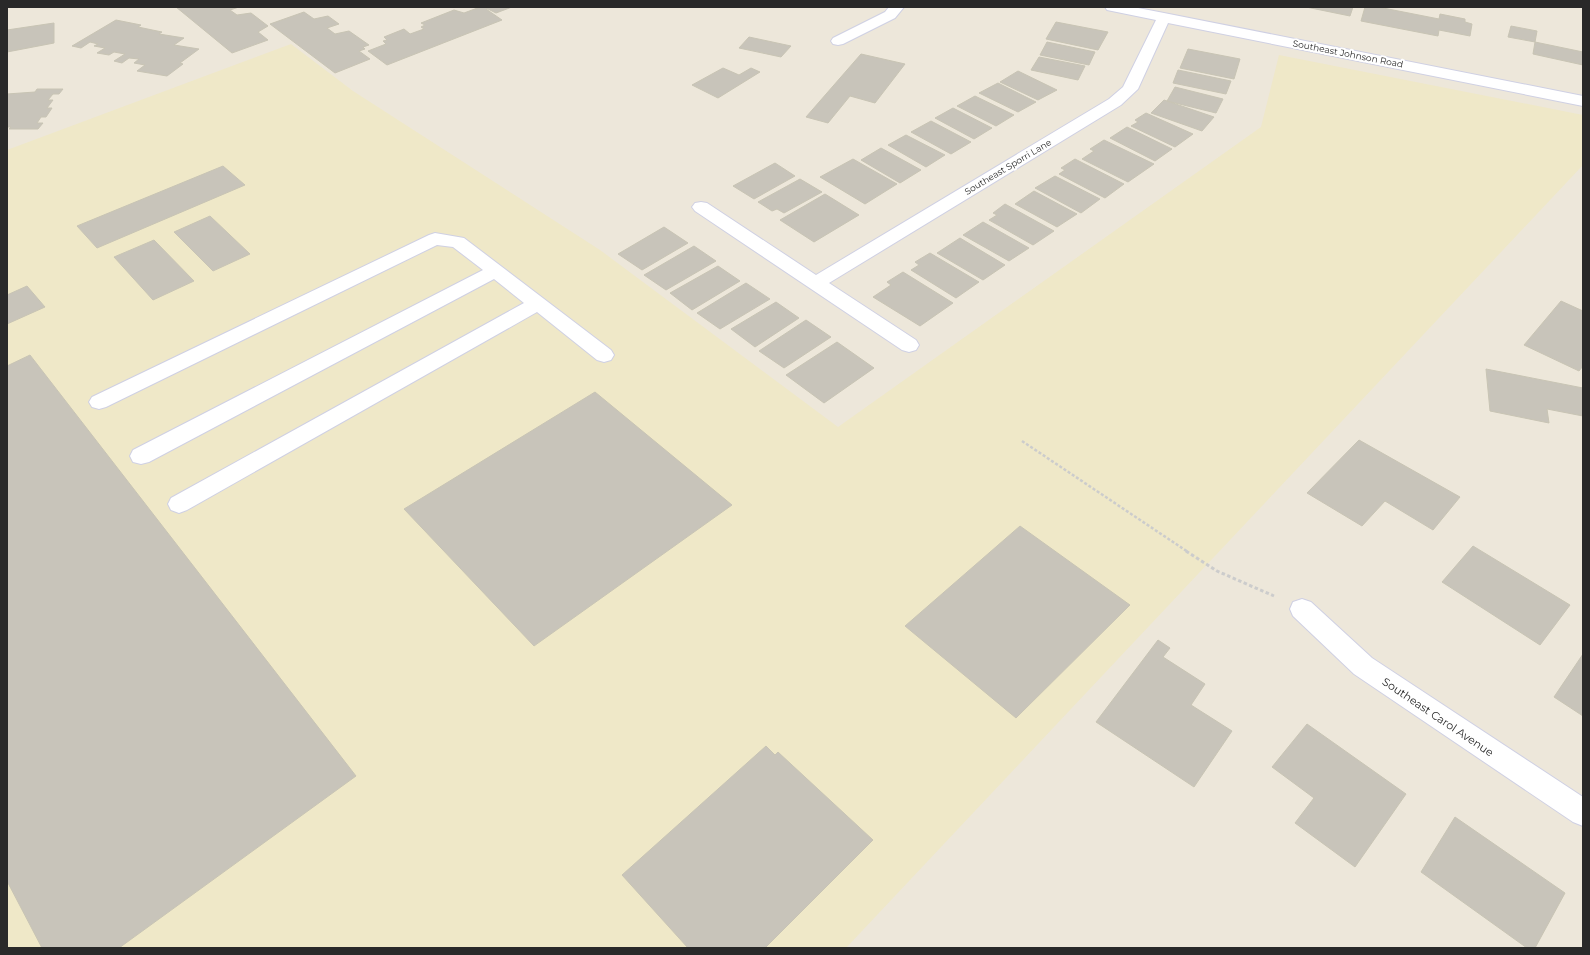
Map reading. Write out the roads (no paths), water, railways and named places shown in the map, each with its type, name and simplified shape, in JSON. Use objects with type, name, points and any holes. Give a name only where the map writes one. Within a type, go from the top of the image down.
[{"type":"street","points":[[838,41],[890,15],[897,7]]},
{"type":"street","name":"Southeast Johnson Road","points":[[1112,7],[1583,101]]},
{"type":"street","name":"Southeast Sporri Lane","points":[[816,283],[1115,102],[1130,88],[1164,17]]},
{"type":"street","points":[[701,207],[909,344]]},
{"type":"street","points":[[99,402],[435,239],[458,242],[604,355]]},
{"type":"street","points":[[142,456],[496,271]]},
{"type":"street","points":[[179,504],[538,304]]},
{"type":"street","name":"Southeast Carol Avenue","points":[[1302,608],[1363,666],[1583,813]]}]
